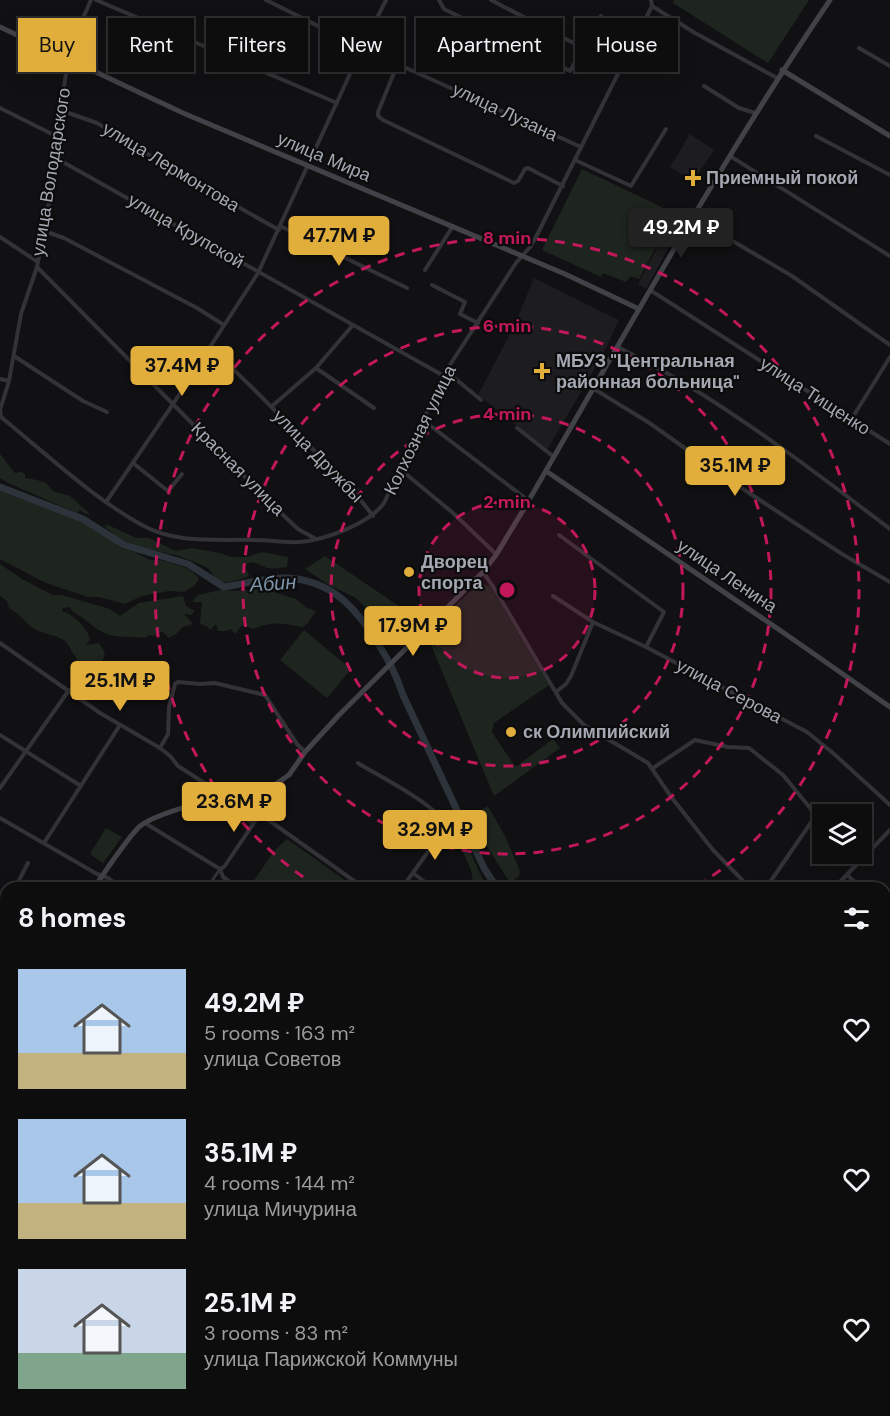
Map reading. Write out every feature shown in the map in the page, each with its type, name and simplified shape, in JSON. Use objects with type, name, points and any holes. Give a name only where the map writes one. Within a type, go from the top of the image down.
[{"type":"main road","points":[[98,882],[138,827],[145,822],[179,809],[274,785],[284,780],[305,752],[380,673],[483,572],[496,555],[546,471],[729,155],[782,70],[830,0]]},
{"type":"main road","name":"улица Мира","points":[[0,27],[18,36]]},
{"type":"main road","points":[[782,70],[890,136]]},
{"type":"main road","name":"улица Мира","points":[[93,72],[173,109],[523,256],[639,309]]},
{"type":"main road","name":"улица Ленина","points":[[546,471],[890,707]]},
{"type":"street","name":"улица Володарского","points":[[83,18],[91,0]]},
{"type":"street","points":[[96,0],[337,103]]},
{"type":"street","name":"улица Лузана","points":[[266,0],[320,27]]},
{"type":"street","points":[[377,18],[386,0]]},
{"type":"street","points":[[440,0],[444,9],[563,69],[570,71],[575,65]]},
{"type":"street","points":[[491,0],[575,44]]},
{"type":"street","points":[[651,0],[652,6],[695,33],[777,78]]},
{"type":"street","name":"Колхозная улица","points":[[646,18],[652,6]]},
{"type":"street","points":[[860,48],[890,66]]},
{"type":"street","name":"улица Лузана","points":[[404,66],[581,147]]},
{"type":"street","name":"улица Володарского","points":[[2,417],[1,407],[9,381],[21,314],[37,264],[44,231],[66,72]]},
{"type":"street","points":[[106,502],[258,273],[351,72]]},
{"type":"street","points":[[394,72],[378,112],[378,116],[383,120],[514,183],[528,168],[563,186]]},
{"type":"street","name":"Колхозная улица","points":[[2,417],[106,502],[143,526],[164,535],[213,540],[298,542],[316,539],[373,516],[384,503],[445,374],[516,263],[538,233],[618,72]]},
{"type":"street","points":[[704,86],[739,108],[755,113]]},
{"type":"street","points":[[0,108],[56,136]]},
{"type":"street","name":"улица Лермонтова","points":[[60,110],[97,123],[187,178],[279,228],[407,288]]},
{"type":"street","points":[[575,160],[631,186],[666,129]]},
{"type":"street","points":[[816,136],[890,175]]},
{"type":"street","points":[[729,155],[890,256]]},
{"type":"street","name":"улица Крупской","points":[[54,158],[161,216],[258,273],[445,374],[481,399]]},
{"type":"street","points":[[425,270],[453,226]]},
{"type":"street","points":[[44,231],[64,238],[197,308],[224,325]]},
{"type":"street","name":"Красная улица","points":[[0,237],[37,264],[282,514],[298,529],[316,539]]},
{"type":"street","points":[[731,240],[792,276],[890,345]]},
{"type":"street","points":[[432,285],[465,302],[460,314],[478,323]]},
{"type":"street","name":"улица Тищенко","points":[[650,290],[890,444]]},
{"type":"street","points":[[271,406],[316,368],[353,325]]},
{"type":"street","points":[[618,347],[678,379],[713,402],[890,529]]},
{"type":"street","name":"улица Дружбы","points":[[209,348],[230,365],[271,406],[362,500],[373,516]]},
{"type":"street","points":[[14,356],[83,401],[107,412]]},
{"type":"street","points":[[851,420],[890,357]]},
{"type":"street","points":[[316,368],[374,408]]},
{"type":"street","points":[[0,379],[9,381]]},
{"type":"street","points":[[594,389],[648,422],[833,549],[890,582]]},
{"type":"street","points":[[423,420],[528,501]]},
{"type":"street","points":[[517,428],[554,457]]},
{"type":"street","points":[[133,463],[168,491],[182,474]]},
{"type":"street","points":[[400,469],[453,513],[496,555]]},
{"type":"street","points":[[559,535],[664,612],[646,647]]},
{"type":"street","points":[[483,572],[562,702],[576,718],[641,758],[653,768],[672,798],[714,850],[744,882]]},
{"type":"street","name":"улица Серова","points":[[553,596],[593,622],[646,647],[807,732],[890,805]]},
{"type":"street","points":[[556,692],[566,684],[571,676],[593,622]]},
{"type":"street","points":[[0,643],[120,725],[160,748],[178,766],[220,793],[232,808],[254,823]]},
{"type":"street","points":[[160,748],[167,736],[169,707],[175,684],[178,682],[200,684],[215,682],[265,695],[297,744],[305,752]]},
{"type":"street","points":[[0,788],[69,690]]},
{"type":"street","points":[[44,843],[120,725]]},
{"type":"street","points":[[0,735],[81,786]]},
{"type":"street","points":[[653,768],[691,741],[702,740],[728,747],[749,748],[765,758],[783,775],[812,809],[813,815],[812,821],[770,882]]},
{"type":"street","points":[[358,763],[440,815],[442,822],[430,849],[406,882]]},
{"type":"street","points":[[211,882],[284,780]]},
{"type":"street","points":[[260,814],[356,882]]},
{"type":"street","points":[[0,818],[113,882]]},
{"type":"street","points":[[145,822],[220,869],[224,877],[231,882]]},
{"type":"street","points":[[840,882],[890,830]]},
{"type":"street","points":[[18,882],[28,863]]},
{"type":"street","points":[[413,873],[425,882]]},
{"type":"street","points":[[847,875],[855,882]]},
{"type":"shaded area","points":[[674,0],[809,0],[768,63],[673,3]]},
{"type":"shaded area","points":[[690,134],[714,150],[693,181],[670,167]]},
{"type":"shaded area","points":[[582,169],[674,213],[639,279],[631,276],[626,282],[603,273],[601,277],[542,250]]},
{"type":"shaded area","points":[[676,212],[685,217],[646,289],[638,284]]},
{"type":"shaded area","name":"МБУЗ \"Центральная районная больница\"","points":[[534,278],[619,320],[603,354],[547,450],[478,395],[514,326]]},
{"type":"shaded area","points":[[0,454],[15,473],[21,472],[25,474],[25,478],[46,483],[53,491],[70,496],[91,515],[80,510],[77,513],[0,478]]},
{"type":"shaded area","points":[[0,491],[81,521],[106,534],[122,549],[130,550],[150,560],[160,560],[184,567],[199,579],[194,586],[184,592],[169,591],[142,596],[125,604],[99,597],[88,597],[46,583],[0,559]]},
{"type":"shaded area","points":[[108,525],[136,538],[149,538],[175,551],[192,548],[232,557],[247,557],[262,552],[288,557],[287,567],[267,568],[250,563],[244,566],[248,577],[222,582],[202,565],[179,556],[135,546],[118,538],[104,526]]},
{"type":"shaded area","points":[[325,556],[415,617],[394,634],[356,598],[329,585],[305,569]]},
{"type":"shaded area","points":[[0,564],[22,579],[53,595],[62,595],[110,609],[120,616],[139,603],[183,596],[186,606],[195,611],[191,615],[184,614],[193,624],[183,627],[169,638],[162,631],[156,636],[149,635],[145,638],[113,636],[100,631],[74,613],[70,607],[63,608],[62,611],[83,625],[90,639],[86,645],[99,643],[105,653],[101,665],[87,673],[82,666],[77,665],[76,657],[66,642],[35,629],[9,608],[7,601],[0,596]]},
{"type":"shaded area","points":[[479,583],[490,586],[549,685],[494,723],[492,732],[514,765],[517,766],[553,739],[560,748],[494,796],[426,633]]},
{"type":"shaded area","points":[[260,588],[296,599],[307,608],[316,611],[308,623],[302,627],[277,624],[253,629],[242,625],[235,634],[231,629],[218,631],[216,624],[210,630],[200,624],[202,602],[192,602],[198,595],[220,590],[241,591]]},
{"type":"shaded area","points":[[304,630],[351,669],[327,698],[280,660]]},
{"type":"shaded area","points":[[488,806],[505,836],[520,871],[519,876],[511,882],[486,845],[474,815]]},
{"type":"shaded area","points":[[449,818],[454,818],[484,882],[473,882],[471,870],[459,843],[445,840],[444,831]]},
{"type":"shaded area","points":[[106,828],[122,837],[103,863],[90,854]]},
{"type":"shaded area","points":[[287,839],[348,882],[253,882],[274,851]]},
{"type":"waterway","name":"Абин","points":[[0,487],[83,519],[124,545],[188,564],[224,587],[288,578],[317,584],[341,598],[360,618],[389,662],[484,868],[493,882]]},
{"type":"place","name":"Приемный покой","points":[[693,178]]},
{"type":"place","name":"МБУЗ \"Центральная районная больница\"","points":[[542,371]]},
{"type":"place","name":"Дворец спорта","points":[[409,572]]},
{"type":"place","name":"ск Олимпийский","points":[[511,732]]}]
